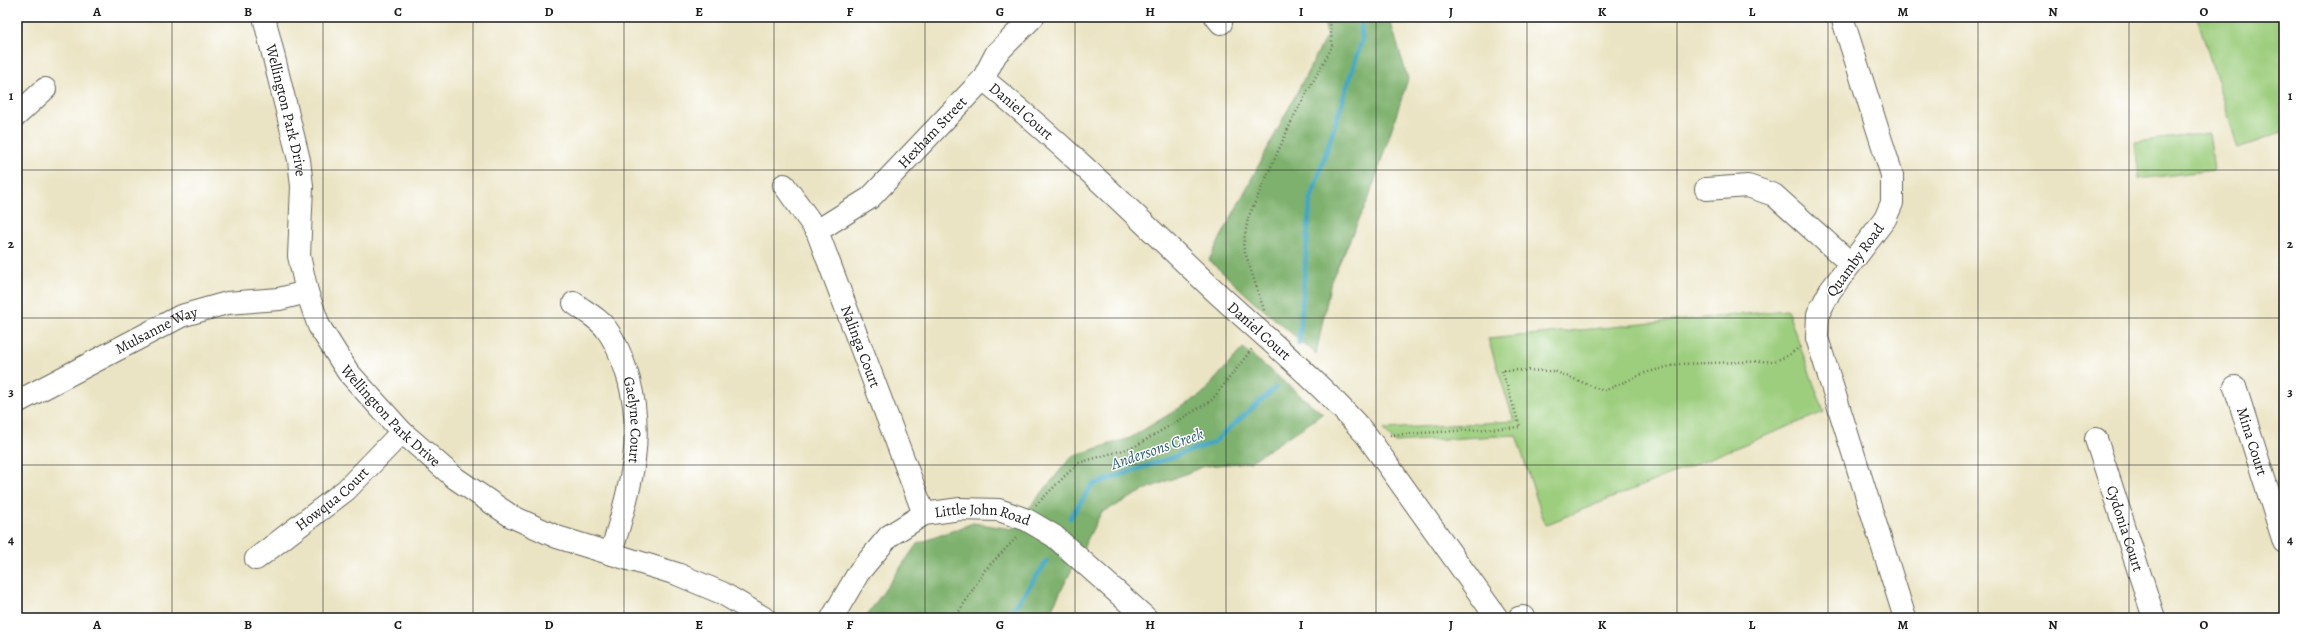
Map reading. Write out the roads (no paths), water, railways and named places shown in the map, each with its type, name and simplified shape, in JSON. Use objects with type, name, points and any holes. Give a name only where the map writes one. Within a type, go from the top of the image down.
[{"type":"street","name":"Wellington Park Drive","points":[[264,17],[299,160],[302,186],[299,256],[307,292],[319,326],[348,372],[402,432],[456,478],[511,516],[558,537],[677,574],[722,593],[764,618]]},
{"type":"street","name":"Hexham Street","points":[[816,231],[870,198],[983,79],[996,54],[1033,17]]},
{"type":"street","name":"Quamby Road","points":[[1842,17],[1892,175],[1893,191],[1892,203],[1886,219],[1830,290],[1818,314],[1817,338],[1905,618]]},
{"type":"street","name":"Daniel Court","points":[[983,79],[1034,120],[1263,335],[1319,385],[1367,436],[1497,618]]},
{"type":"street","points":[[17,115],[45,89]]},
{"type":"street","name":"Nalinga Court","points":[[784,185],[816,231],[924,514]]},
{"type":"street","points":[[1706,189],[1748,186],[1774,195],[1850,263]]},
{"type":"street","name":"Mulsanne Way","points":[[17,402],[181,316],[227,303],[279,300],[307,292]]},
{"type":"street","name":"Gaelyne Court","points":[[574,303],[607,329],[624,362],[635,403],[637,446],[632,473],[611,554]]},
{"type":"street","name":"Mina Court","points":[[2235,387],[2284,542]]},
{"type":"street","name":"Howqua Court","points":[[256,559],[346,490],[402,432]]},
{"type":"street","name":"Cydonia Court","points":[[2096,439],[2154,618]]},
{"type":"street","name":"Little John Road","points":[[832,618],[859,572],[889,536],[924,514],[960,508],[999,510],[1027,520],[1054,536],[1146,618]]},
{"type":"waterway","points":[[1299,343],[1310,202],[1362,40],[1360,17]]},
{"type":"waterway","name":"Andersons Creek","points":[[1070,518],[1092,485],[1213,443],[1275,388]]},
{"type":"waterway","points":[[1007,618],[1047,561]]}]
